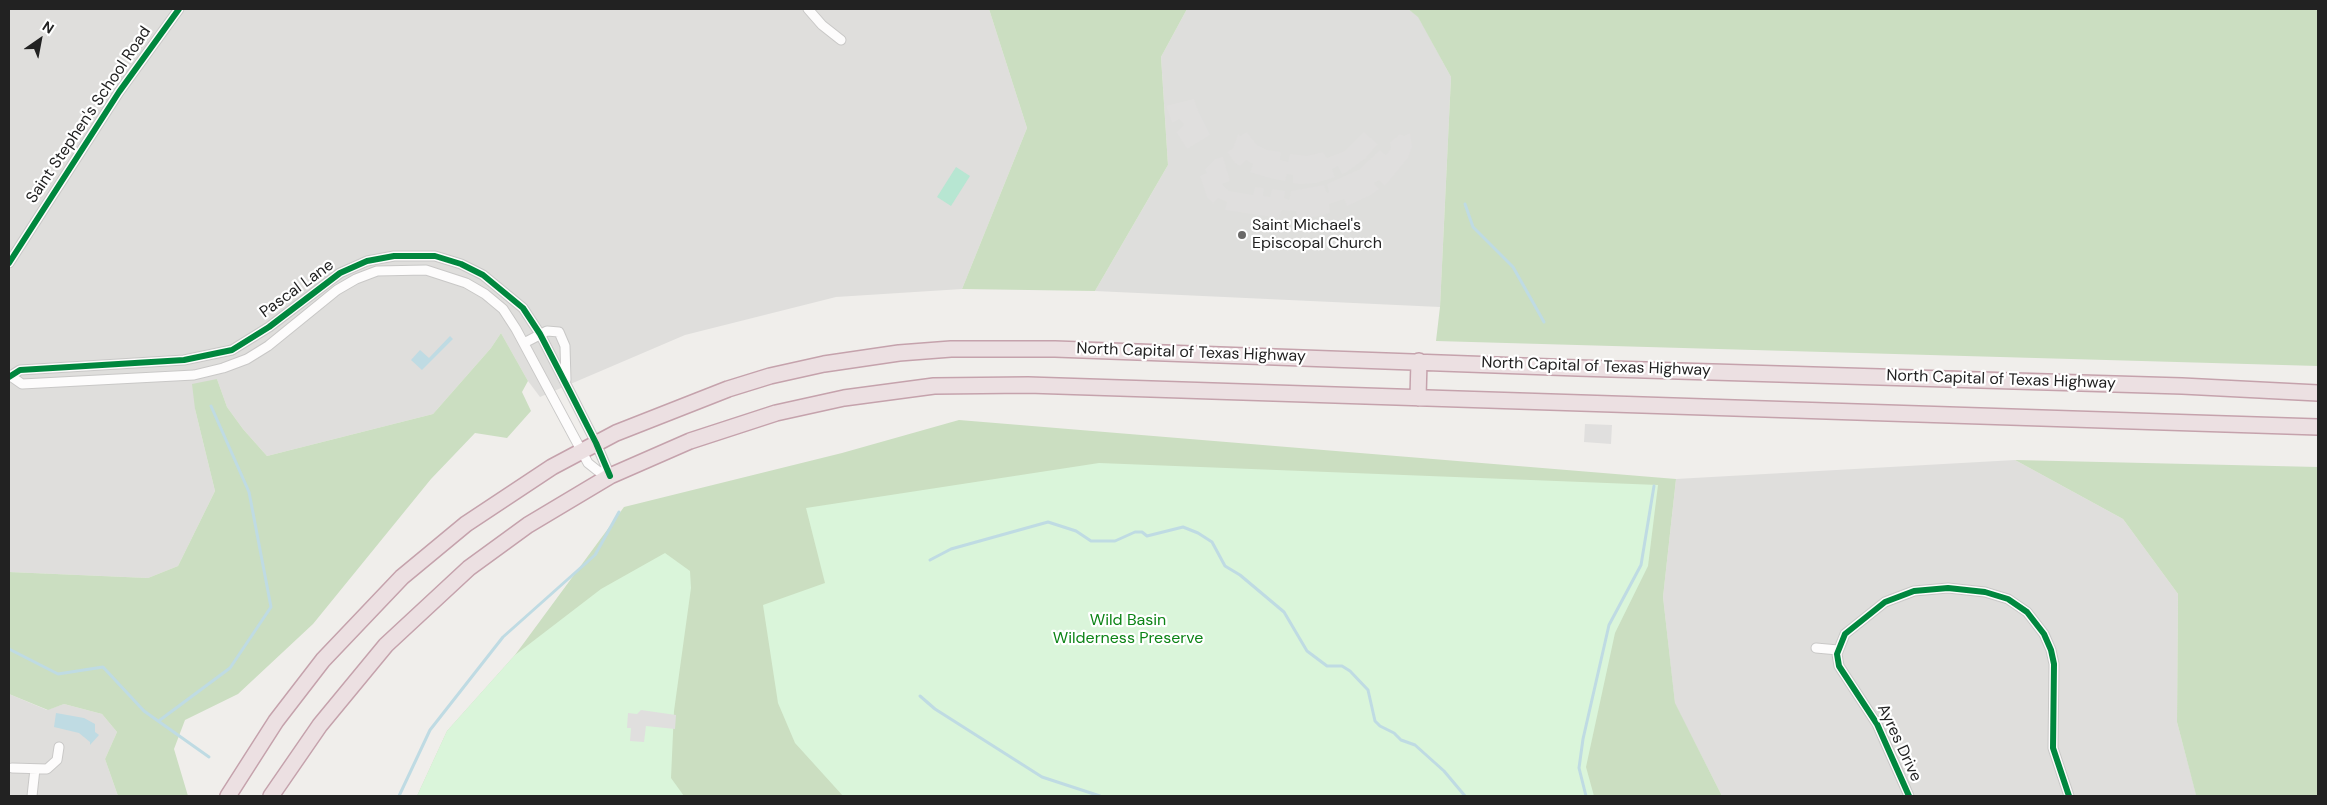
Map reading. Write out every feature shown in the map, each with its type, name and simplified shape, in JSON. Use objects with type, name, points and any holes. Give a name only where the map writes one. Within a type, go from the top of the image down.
[{"type":"highway","name":"North Capital of Texas Highway","points":[[228,796],[250,760],[298,691],[380,599],[421,561],[466,524],[524,484],[581,450],[672,409],[749,382],[824,364],[899,353],[971,348],[1055,349],[1578,368],[2182,386],[2318,393]]},
{"type":"highway","points":[[1418,398],[1419,361]]},
{"type":"highway","points":[[271,796],[320,725],[356,678],[410,621],[469,568],[510,538],[546,513],[610,476],[690,441],[805,406],[897,390],[970,385],[1028,385],[2318,427]]},
{"type":"street","name":"Saint Stephen's School Road","points":[[9,263],[119,92],[179,9]]},
{"type":"street","points":[[808,9],[822,25],[841,40]]},
{"type":"street","points":[[394,256],[395,270]]},
{"type":"street","name":"Pascal Lane","points":[[394,256],[435,256],[461,264],[491,280],[523,308],[540,334],[596,443],[610,476],[591,466],[509,318],[485,294],[466,283],[426,270],[377,271],[356,279],[337,290],[268,346],[247,359],[194,375],[22,384],[10,377],[20,370],[184,360],[232,350],[250,340],[340,273],[367,261],[394,256]]},
{"type":"street","points":[[298,303],[306,315]]},
{"type":"street","points":[[509,318],[523,308]]},
{"type":"street","points":[[524,343],[540,334],[554,330],[563,338],[566,346],[565,374],[569,390]]},
{"type":"street","points":[[1816,648],[1838,650],[1846,634],[1860,621],[1892,599],[1914,591],[1948,588],[1974,590],[1993,594],[2020,606],[2040,626],[2051,650],[2055,675],[2053,748],[2069,796]]},
{"type":"street","name":"Ayres Drive","points":[[1838,650],[1839,666],[1877,724],[1909,796]]},
{"type":"street","points":[[12,768],[44,770],[51,767],[59,757],[60,747]]},
{"type":"street","points":[[32,796],[35,769]]},
{"type":"shaded area","points":[[9,9],[989,9],[1027,128],[962,289],[836,297],[685,335],[540,397],[528,381],[501,333],[491,348],[433,414],[267,456],[243,429],[227,407],[217,379],[195,409],[215,491],[178,566],[148,578],[9,572]]},
{"type":"shaded area","points":[[1187,9],[1408,9],[1418,16],[1451,77],[1440,307],[1095,291],[1168,165],[1161,57]]},
{"type":"shaded area","points":[[1194,99],[1210,135],[1187,149],[1176,132],[1184,125],[1179,119],[1172,123],[1166,106]]},
{"type":"shaded area","points":[[1247,132],[1257,145],[1267,150],[1281,152],[1280,160],[1288,162],[1290,154],[1306,156],[1323,152],[1327,158],[1345,151],[1364,132],[1378,144],[1366,158],[1347,172],[1342,174],[1338,166],[1332,169],[1335,177],[1316,183],[1301,184],[1293,183],[1293,175],[1287,174],[1285,181],[1250,172],[1253,164],[1246,160],[1240,166],[1235,163],[1227,152],[1233,148],[1238,134],[1240,136]]},
{"type":"shaded area","points":[[1410,133],[1412,147],[1408,158],[1385,186],[1379,180],[1374,183],[1379,189],[1371,195],[1347,206],[1344,199],[1329,204],[1330,213],[1319,216],[1298,219],[1296,211],[1282,210],[1279,218],[1225,210],[1227,202],[1218,198],[1213,204],[1207,197],[1200,176],[1207,173],[1205,169],[1215,159],[1223,157],[1230,181],[1222,184],[1229,191],[1253,195],[1255,187],[1264,188],[1263,196],[1270,197],[1272,189],[1285,191],[1284,198],[1289,200],[1291,191],[1324,185],[1327,193],[1329,192],[1327,184],[1358,170],[1380,150],[1386,155],[1391,148],[1390,142],[1400,134],[1404,136]]},
{"type":"shaded area","points":[[1585,424],[1612,425],[1611,444],[1584,442]]},
{"type":"shaded area","points":[[2015,460],[2123,519],[2178,594],[2177,722],[2196,794],[2199,796],[1722,796],[1675,704],[1663,597],[1676,479]]},
{"type":"shaded area","points":[[9,694],[47,710],[64,704],[102,714],[117,732],[105,759],[118,796],[9,796]]},
{"type":"shaded area","points":[[641,710],[676,715],[675,729],[646,726],[644,742],[630,741],[631,728],[627,728],[628,713],[637,714]]},
{"type":"green space","points":[[989,9],[1187,9],[1161,57],[1168,165],[1095,291],[962,289],[1027,128]]},
{"type":"green space","points":[[1408,9],[2318,9],[2318,366],[1436,341],[1440,307],[1451,77],[1418,17]]},
{"type":"green space","points":[[956,167],[970,176],[951,206],[937,197]]},
{"type":"green space","points":[[501,333],[528,381],[522,392],[531,411],[507,438],[475,433],[431,479],[313,624],[238,694],[185,720],[174,749],[188,796],[118,796],[105,759],[117,732],[102,714],[64,704],[48,710],[9,694],[9,572],[148,578],[178,566],[215,491],[195,409],[192,384],[217,379],[227,407],[243,429],[267,456],[433,414],[491,348]]},
{"type":"green space","name":"Wild Basin Wilderness Preserve","points":[[959,420],[1676,479],[1663,597],[1675,703],[1722,796],[417,796],[447,731],[515,655],[624,507],[842,453]]},
{"type":"green space","points":[[2015,460],[2318,467],[2318,796],[2196,795],[2177,722],[2178,594],[2123,519]]},
{"type":"green space","name":"Wild Basin Wilderness Preserve","points":[[1099,463],[1658,485],[1648,566],[1615,633],[1586,767],[1594,796],[843,796],[795,743],[778,703],[763,605],[825,583],[806,508]]},
{"type":"green space","points":[[665,553],[690,571],[691,588],[674,711],[671,778],[684,796],[417,796],[447,731],[515,655],[601,589]]},
{"type":"water","points":[[450,336],[453,339],[422,370],[411,360],[420,350],[429,358]]},
{"type":"water","points":[[56,713],[84,718],[95,724],[95,732],[99,735],[90,745],[90,742],[79,733],[54,727]]},
{"type":"waterway","points":[[1465,204],[1473,227],[1513,267],[1544,322]]},
{"type":"waterway","points":[[160,720],[230,668],[271,607],[249,492],[211,406]]},
{"type":"waterway","points":[[1586,796],[1579,768],[1583,739],[1609,625],[1641,565],[1654,486]]},
{"type":"waterway","points":[[399,796],[430,730],[503,637],[595,555],[619,512]]},
{"type":"waterway","points":[[930,560],[951,549],[1048,522],[1076,531],[1091,541],[1115,541],[1135,532],[1142,532],[1147,536],[1183,527],[1198,533],[1212,542],[1225,566],[1240,575],[1284,612],[1307,651],[1327,666],[1342,666],[1350,671],[1368,690],[1375,721],[1380,726],[1394,733],[1401,740],[1415,745],[1444,771],[1465,796]]},
{"type":"waterway","points":[[9,649],[58,674],[103,667],[144,711],[209,757]]},
{"type":"waterway","points":[[920,696],[935,709],[1042,777],[1100,796]]},
{"type":"cycle path","points":[[9,263],[119,92],[179,9]]},
{"type":"cycle path","points":[[9,377],[20,370],[184,360],[232,350],[269,327],[340,273],[367,261],[394,256],[435,256],[461,264],[483,275],[523,308],[540,334],[596,443],[610,476]]},
{"type":"cycle path","points":[[1909,796],[1877,724],[1839,666],[1837,654],[1845,634],[1885,602],[1914,591],[1948,588],[1985,592],[2008,599],[2027,612],[2044,634],[2051,650],[2054,664],[2053,748],[2069,796]]},
{"type":"place","name":"Saint Michael's Episcopal Church","points":[[1242,235]]}]
